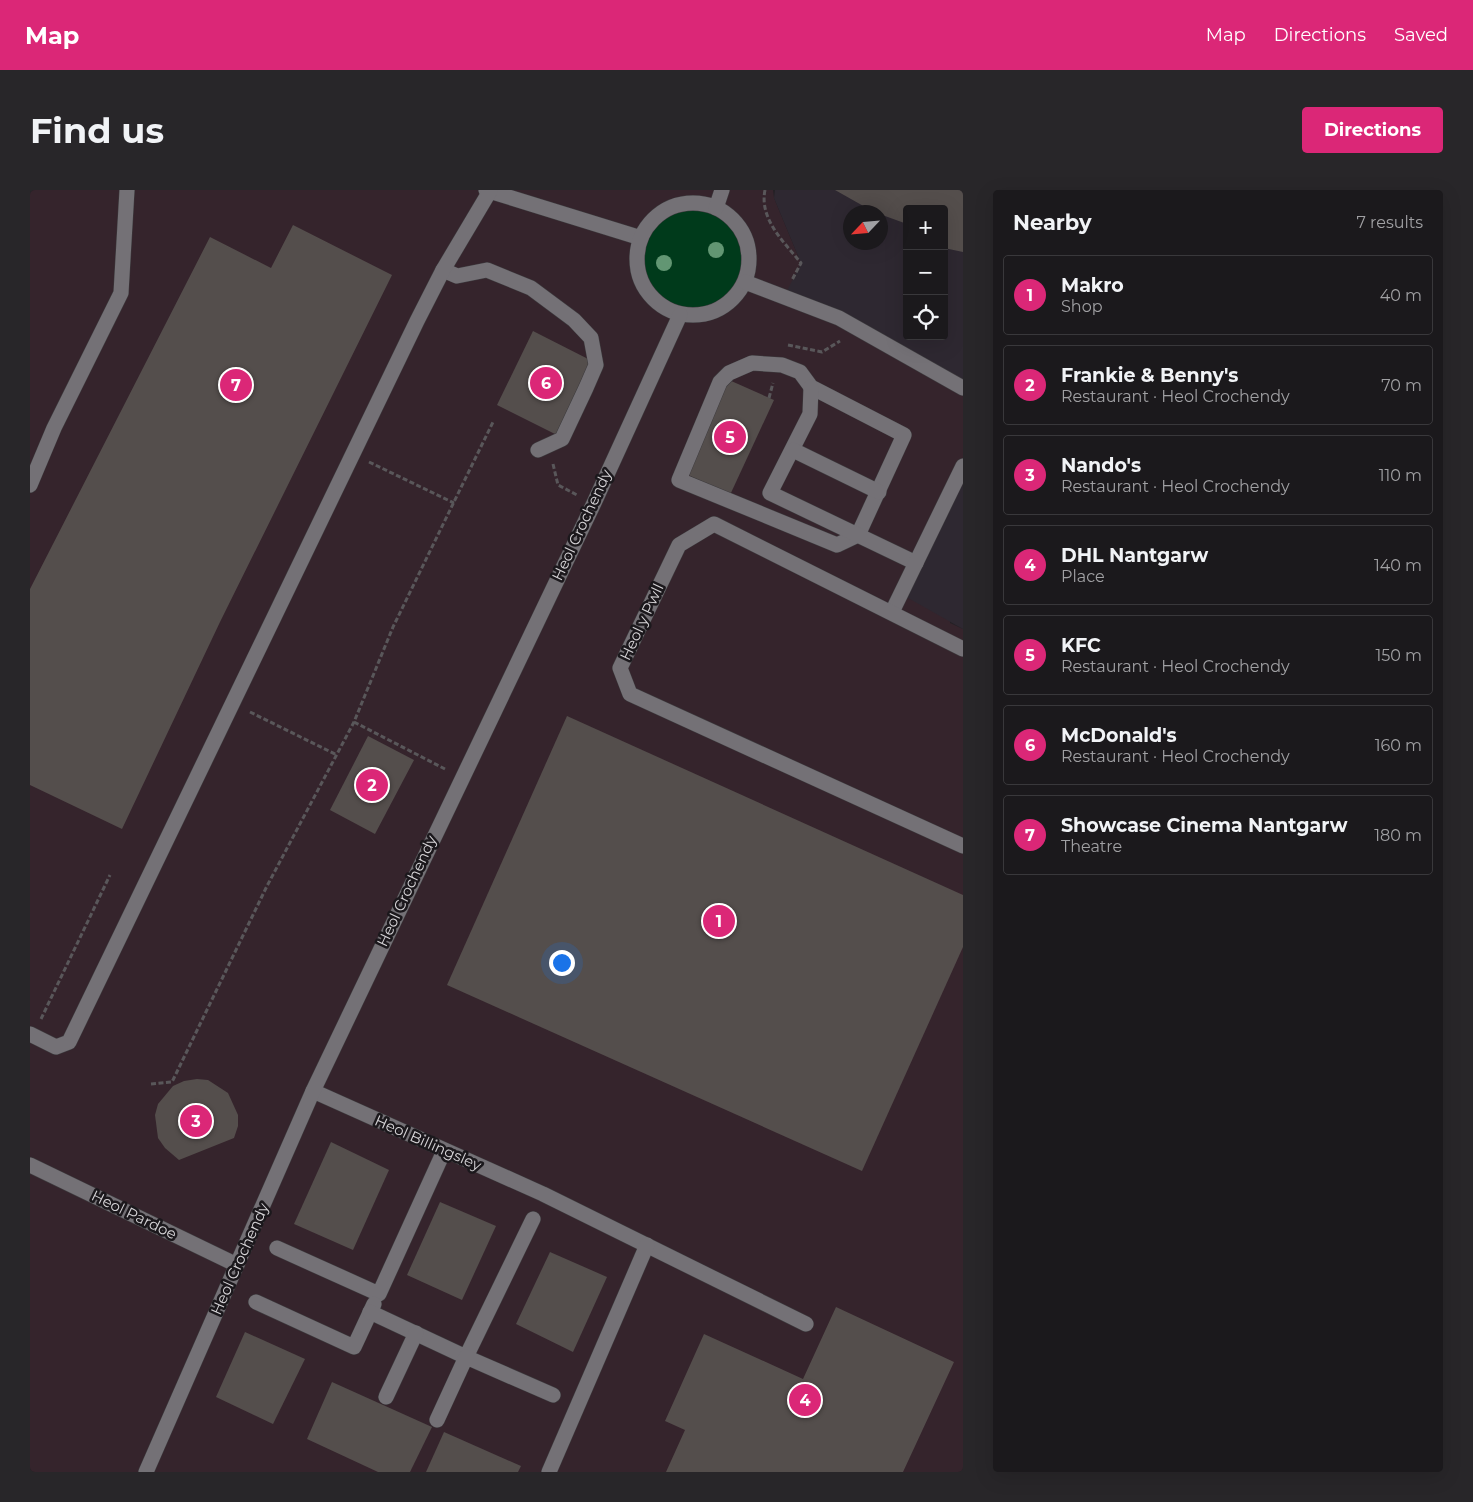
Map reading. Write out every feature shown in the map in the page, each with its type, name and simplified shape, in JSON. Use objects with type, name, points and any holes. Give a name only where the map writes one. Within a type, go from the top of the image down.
[{"type":"street","points":[[30,484],[54,428],[121,293],[127,190]]},
{"type":"street","points":[[716,208],[722,190]]},
{"type":"street","points":[[31,1034],[56,1046],[69,1042],[443,270],[488,191],[641,238]]},
{"type":"street","points":[[699,203],[716,208],[731,218],[742,231],[748,248],[745,282],[734,298],[718,310],[700,316],[680,314],[662,307],[648,294],[639,276],[637,257],[641,238],[651,221],[665,210],[682,204],[699,203]]},
{"type":"street","points":[[443,270],[457,276],[487,270],[532,288],[574,320],[591,338],[596,365],[562,439],[544,448]]},
{"type":"street","points":[[745,282],[839,318],[963,388]]},
{"type":"street","name":"Heol Crochendy","points":[[146,1472],[313,1092],[461,777],[594,503],[680,314]]},
{"type":"street","points":[[752,363],[779,364],[800,372],[811,387],[904,434],[858,535],[837,545],[679,480],[720,382],[729,373],[752,363]]},
{"type":"street","points":[[811,387],[810,414],[770,493],[916,563]]},
{"type":"street","points":[[792,450],[879,492]]},
{"type":"street","points":[[892,612],[963,466]]},
{"type":"street","name":"Heol y Pwll","points":[[963,649],[714,524],[679,545],[620,668],[630,694],[963,846]]},
{"type":"street","name":"Heol Billingsley","points":[[313,1092],[543,1194],[806,1324]]},
{"type":"street","points":[[256,1302],[354,1347],[444,1151]]},
{"type":"street","name":"Heol Pardoe","points":[[30,1165],[238,1265]]},
{"type":"street","points":[[438,1420],[466,1357],[533,1219]]},
{"type":"street","points":[[549,1472],[647,1245]]},
{"type":"street","points":[[277,1248],[379,1294]]},
{"type":"street","points":[[370,1312],[553,1395]]},
{"type":"street","points":[[386,1397],[416,1333]]},
{"type":"path","points":[[765,190],[762,202],[773,229],[801,263],[784,297]]},
{"type":"path","points":[[779,364],[784,345],[796,345],[822,352],[860,329]]},
{"type":"path","points":[[150,1084],[172,1082],[267,886],[354,722],[393,627],[494,422]]},
{"type":"path","points":[[544,448],[558,485],[594,503]]},
{"type":"path","points":[[354,454],[454,503]]},
{"type":"path","points":[[233,704],[337,755]]},
{"type":"path","points":[[354,722],[461,777]]},
{"type":"path","points":[[31,1034],[110,875]]},
{"type":"shaded area","points":[[30,190],[773,190],[774,198],[801,263],[963,388],[963,466],[950,623],[963,629],[963,1472],[30,1472]]},
{"type":"shaded area","points":[[775,190],[963,190],[963,388],[784,297],[801,263],[774,198]]},
{"type":"shaded area","points":[[963,466],[963,629],[901,594]]},
{"type":"green space","points":[[693,203],[714,207],[733,219],[745,238],[749,259],[745,280],[733,299],[714,311],[693,315],[672,311],[653,299],[641,280],[637,259],[641,238],[653,219],[672,207]]},
{"type":"building","points":[[835,190],[963,190],[963,252],[948,249],[948,205],[903,205],[903,223],[888,217],[888,205],[862,205]]},
{"type":"building","points":[[293,225],[392,275],[220,622],[122,829],[30,785],[30,589],[210,237],[271,268]]},
{"type":"building","points":[[533,331],[594,362],[557,435],[497,405]]},
{"type":"building","points":[[729,380],[774,400],[730,495],[686,474]]},
{"type":"building","points":[[567,716],[963,895],[963,947],[862,1171],[447,985]]},
{"type":"building","points":[[368,736],[414,760],[375,834],[330,810]]},
{"type":"building","points":[[208,1080],[228,1093],[238,1115],[238,1126],[234,1138],[179,1160],[165,1148],[158,1138],[155,1115],[158,1104],[173,1086],[184,1081]]},
{"type":"building","points":[[331,1142],[389,1170],[353,1250],[294,1224]]},
{"type":"building","points":[[440,1202],[496,1226],[462,1300],[407,1275]]},
{"type":"building","points":[[550,1252],[607,1277],[573,1352],[516,1324]]},
{"type":"building","points":[[836,1307],[954,1362],[903,1472],[666,1472],[685,1430],[665,1421],[704,1334],[803,1379]]},
{"type":"building","points":[[245,1332],[305,1359],[273,1424],[216,1397]]},
{"type":"building","points":[[332,1382],[432,1427],[410,1472],[378,1472],[307,1439]]},
{"type":"building","points":[[444,1432],[521,1466],[518,1472],[426,1472]]},
{"type":"place","name":"McDonald's","points":[[546,383]]},
{"type":"place","name":"Showcase Cinema Nantgarw","points":[[236,385]]},
{"type":"place","name":"KFC","points":[[730,437]]},
{"type":"place","name":"Frankie & Benny's","points":[[372,785]]},
{"type":"place","name":"Makro","points":[[719,921]]},
{"type":"place","name":"Nando's","points":[[196,1121]]},
{"type":"place","name":"DHL Nantgarw","points":[[805,1400]]}]
